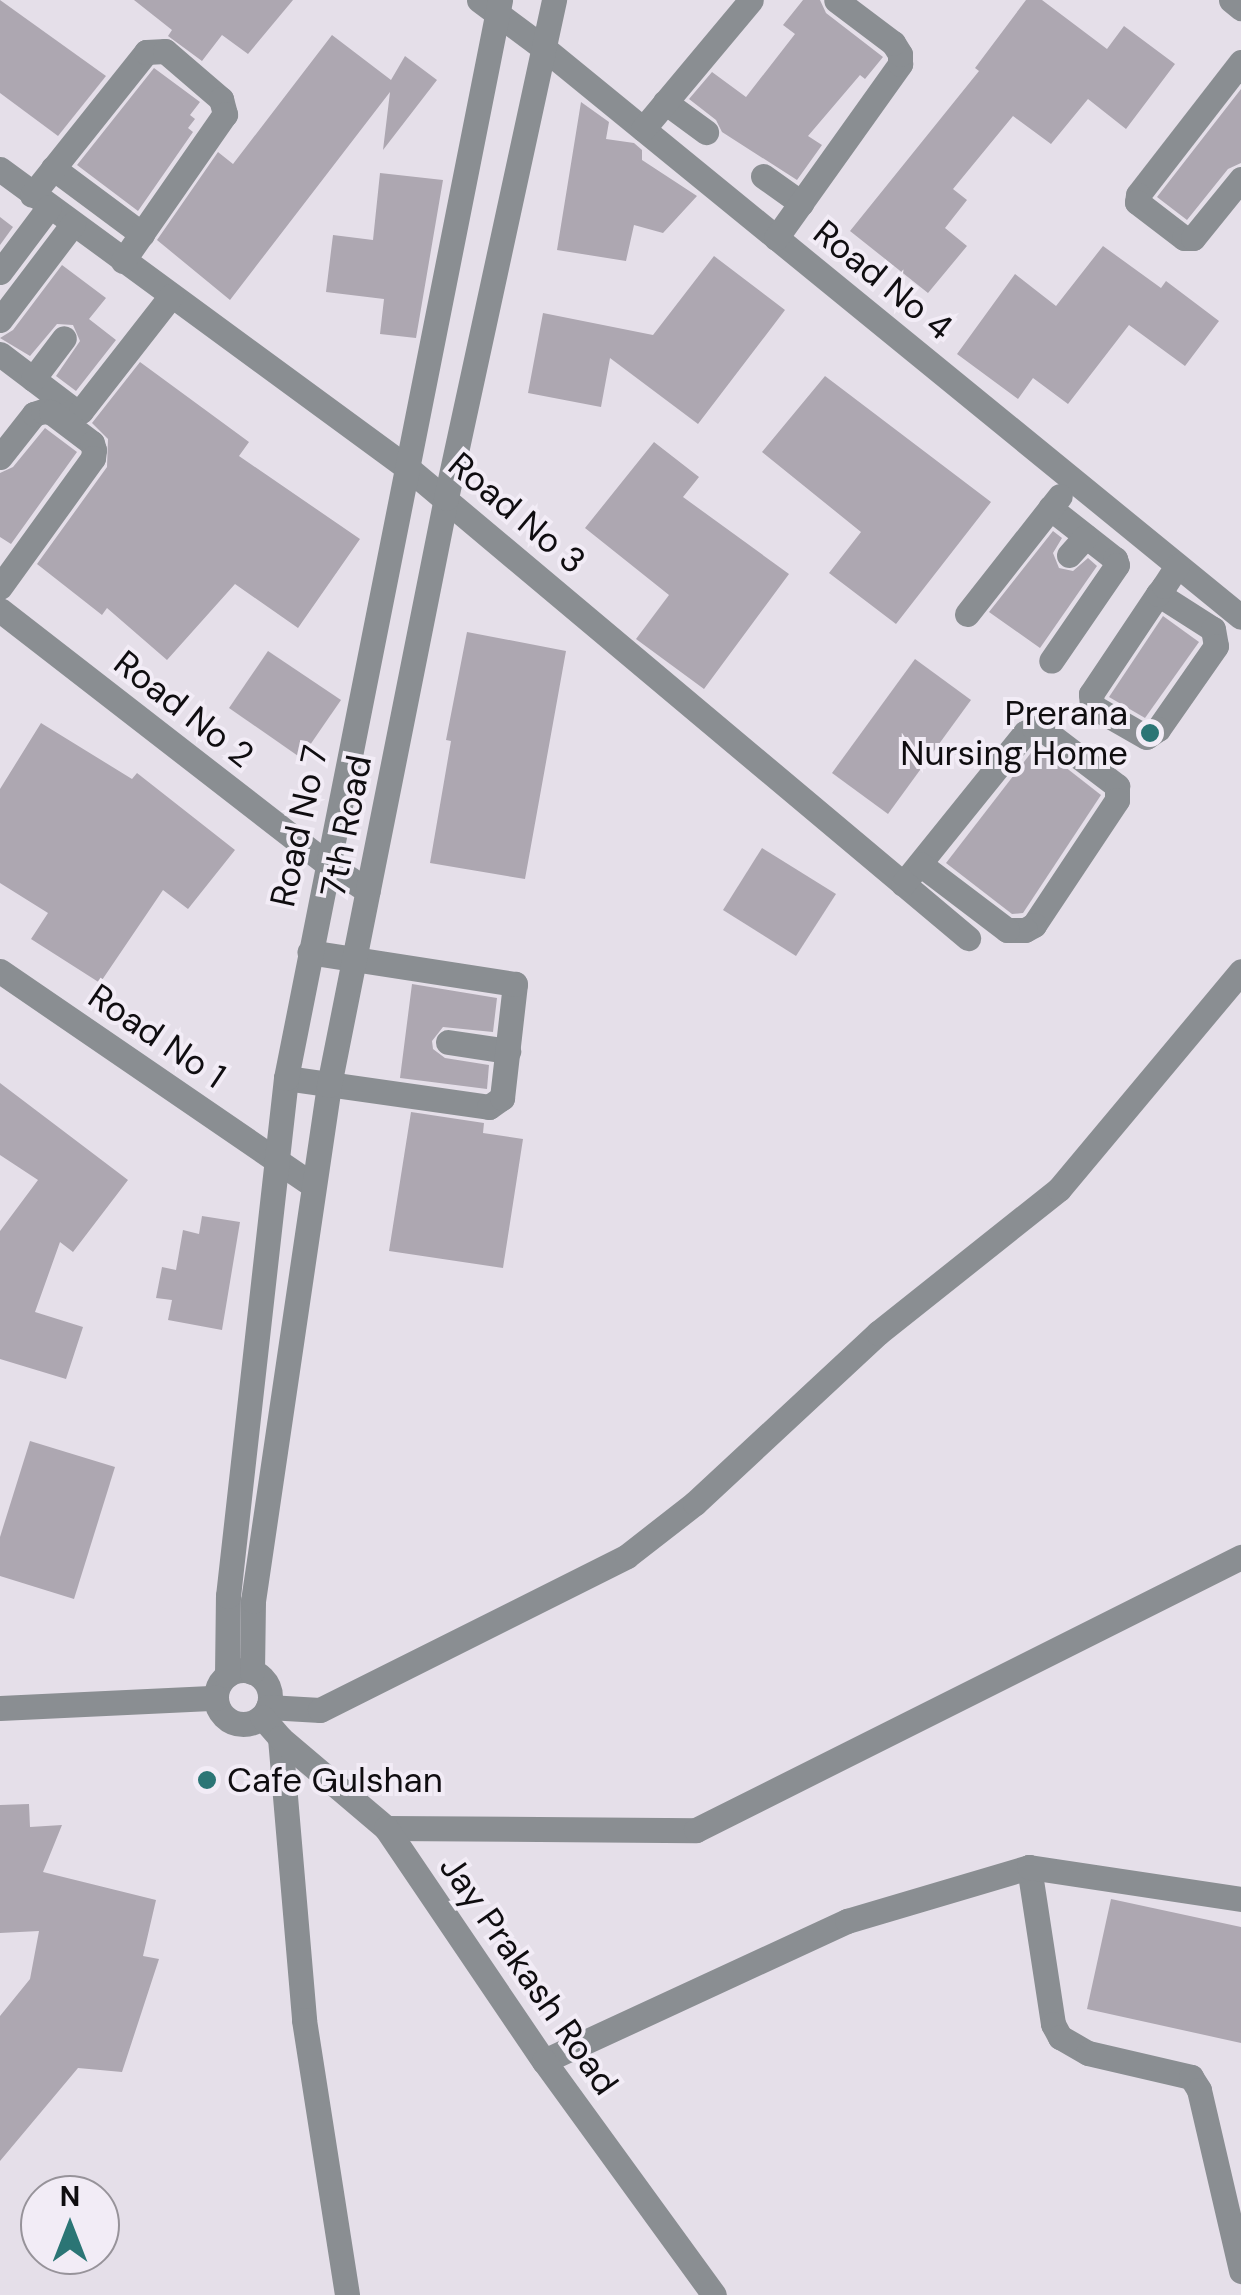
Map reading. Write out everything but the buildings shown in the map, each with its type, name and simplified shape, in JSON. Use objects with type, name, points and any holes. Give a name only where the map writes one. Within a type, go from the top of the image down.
[{"type":"street","name":"7th Road","points":[[232,1682],[254,1602],[329,1084],[446,498],[554,0]]},
{"type":"street","points":[[643,128],[752,0]]},
{"type":"street","points":[[776,238],[900,64],[900,54],[892,42],[836,0]]},
{"type":"street","points":[[1231,0],[1241,8]]},
{"type":"street","name":"Road No 4","points":[[492,5],[1241,618]]},
{"type":"street","name":"Road No 7","points":[[232,1682],[228,1596],[286,1078],[326,863],[409,469],[492,5]]},
{"type":"street","points":[[0,272],[40,207],[53,168],[146,52],[165,51],[221,99],[225,114],[123,261]]},
{"type":"street","points":[[1241,62],[1138,195],[1138,202],[1184,238],[1193,238],[1241,179]]},
{"type":"street","points":[[665,102],[706,132]]},
{"type":"street","points":[[53,168],[142,234]]},
{"type":"street","name":"Road No 3","points":[[0,169],[40,207],[72,224],[446,498],[912,874],[968,938]]},
{"type":"street","points":[[763,176],[801,204]]},
{"type":"street","points":[[0,191],[40,207]]},
{"type":"street","points":[[0,320],[72,224]]},
{"type":"street","points":[[0,354],[74,410],[88,408],[171,296]]},
{"type":"street","points":[[33,379],[64,338]]},
{"type":"street","points":[[0,457],[34,414],[43,411],[92,443],[94,450],[93,458],[4,574]]},
{"type":"street","points":[[967,614],[1072,480]]},
{"type":"street","points":[[1050,508],[1078,546],[1117,565],[1051,661]]},
{"type":"street","points":[[1158,594],[1213,629],[1216,646],[1158,729],[1146,737],[1092,706],[1090,700],[1158,594],[1177,566]]},
{"type":"street","name":"Road No 2","points":[[0,610],[326,863],[368,891]]},
{"type":"street","points":[[1034,728],[1041,728],[1117,786],[1117,800],[1034,925],[1025,930],[1007,930],[912,874],[1025,734],[1034,728]]},
{"type":"street","points":[[286,1078],[490,1107],[502,1098],[516,984],[309,952]]},
{"type":"street","name":"Road No 1","points":[[0,971],[312,1185]]},
{"type":"street","points":[[232,1682],[230,1720],[247,1724],[265,1712],[320,1710],[627,1556],[695,1503],[878,1333],[1059,1189],[1241,971]]},
{"type":"street","points":[[448,1042],[508,1052]]},
{"type":"street","points":[[386,1828],[696,1830],[1241,1558]]},
{"type":"street","points":[[0,1708],[232,1682],[266,1682],[265,1712]]},
{"type":"street","name":"Jay Prakash Road","points":[[265,1712],[280,1738],[386,1828],[544,2061],[714,2295]]},
{"type":"street","points":[[280,1738],[304,2020],[347,2295]]},
{"type":"street","points":[[1029,1867],[1053,2024],[1060,2037],[1088,2053],[1191,2077],[1199,2090],[1241,2271]]},
{"type":"street","points":[[544,2061],[847,1921],[1029,1867],[1241,1899]]},
{"type":"place","name":"Prerana Nursing Home","points":[[1150,733]]},
{"type":"place","name":"Cafe Gulshan","points":[[207,1780]]}]
